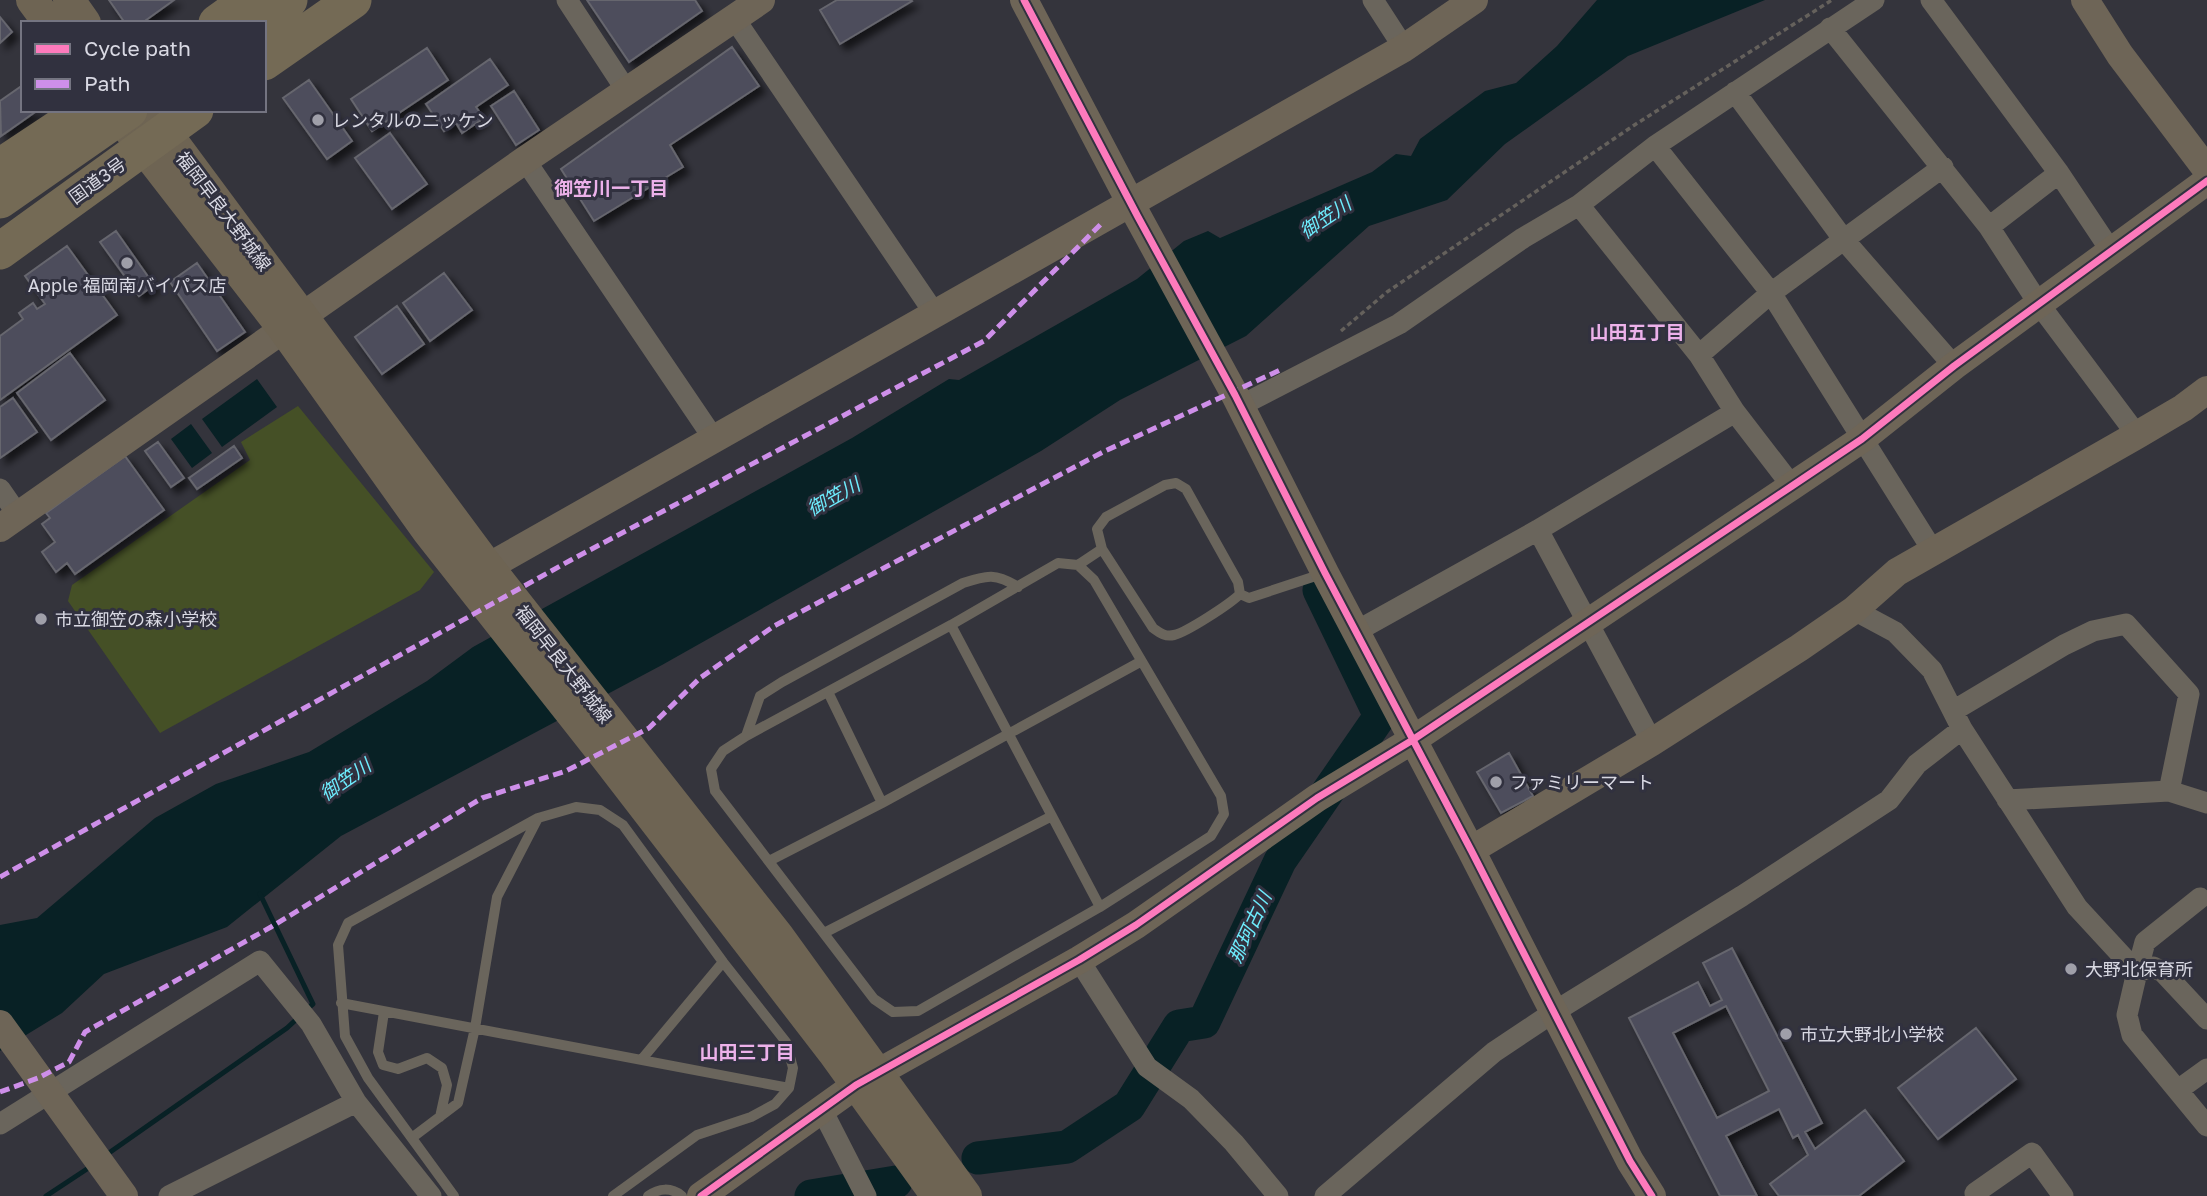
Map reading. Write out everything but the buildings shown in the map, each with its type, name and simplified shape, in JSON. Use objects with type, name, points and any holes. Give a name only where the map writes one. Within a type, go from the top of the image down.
[{"type":"highway","points":[[219,21],[250,0]]},
{"type":"highway","points":[[259,21],[289,0]]},
{"type":"highway","points":[[266,45],[332,0]]},
{"type":"highway","points":[[266,61],[353,0]]},
{"type":"highway","points":[[0,167],[83,112]]},
{"type":"highway","points":[[0,200],[126,112]]},
{"type":"highway","name":"国道3号","points":[[0,251],[156,125],[190,112]]},
{"type":"highway","points":[[0,230],[156,125]]},
{"type":"main road","points":[[32,0],[48,21]]},
{"type":"main road","points":[[69,0],[84,21]]},
{"type":"main road","name":"福岡早良大野城線","points":[[120,112],[156,125],[437,520],[867,1079],[966,1196]]},
{"type":"main road","name":"福岡早良大野城線","points":[[437,520],[488,567],[621,756]]},
{"type":"main road","name":"福岡早良大野城線","points":[[867,1079],[937,1196]]},
{"type":"street","points":[[566,0],[626,90]]},
{"type":"street","points":[[0,489],[9,522],[293,321],[626,90],[761,0]]},
{"type":"street","points":[[1024,0],[1238,400],[1411,741],[1471,850],[1630,1161],[1652,1196]]},
{"type":"street","points":[[1373,0],[1404,48]]},
{"type":"street","points":[[488,567],[935,314],[1135,210],[1404,48],[1474,0]]},
{"type":"street","points":[[1238,400],[1326,364],[1399,324],[1523,238],[1579,205],[1655,146],[1874,0]]},
{"type":"street","points":[[1931,0],[2059,173],[2111,251]]},
{"type":"street","points":[[2085,0],[2120,55],[2207,170]]},
{"type":"street","points":[[734,18],[935,314]]},
{"type":"street","points":[[1829,28],[1989,227],[2039,304],[2137,435]]},
{"type":"street","points":[[1735,92],[1844,240],[1954,366]]},
{"type":"street","points":[[1655,146],[1772,293],[1933,551]]},
{"type":"street","points":[[525,160],[714,439]]},
{"type":"street","points":[[1699,355],[1772,293],[1943,167]]},
{"type":"street","points":[[1989,227],[2059,173]]},
{"type":"street","points":[[701,1196],[821,1108],[867,1079],[1136,925],[1317,798],[1411,741],[1862,439],[1954,366],[2207,181]]},
{"type":"street","points":[[1579,205],[1699,355],[1735,412],[1792,486]]},
{"type":"street","points":[[1471,850],[1651,742],[1854,610],[1897,572],[2137,435],[2207,390]]},
{"type":"street","points":[[1355,632],[1538,530],[1735,412]]},
{"type":"street","points":[[1538,530],[1651,742]]},
{"type":"street","points":[[1854,610],[1895,632],[1932,670],[1957,720],[2077,907],[2137,972]]},
{"type":"street","points":[[1325,1196],[1494,1052],[1889,800],[1957,720],[2064,645],[2093,631],[2126,624],[2189,694],[2169,791]]},
{"type":"street","points":[[2007,800],[2169,791],[2207,803]]},
{"type":"street","points":[[2200,898],[2145,942],[2127,1016],[2132,1035],[2207,1126]]},
{"type":"street","points":[[1079,960],[1147,1067],[1191,1099],[1234,1143],[1278,1196]]},
{"type":"street","points":[[0,1124],[260,961],[311,1024],[356,1102],[431,1196]]},
{"type":"street","points":[[2137,972],[2153,967],[2163,972],[2203,1007]]},
{"type":"street","points":[[0,1024],[124,1196]]},
{"type":"street","points":[[2178,1090],[2207,1069]]},
{"type":"street","points":[[169,1196],[356,1102]]},
{"type":"street","points":[[821,1108],[866,1196]]},
{"type":"street","points":[[1977,1196],[1975,1193],[2032,1153],[2063,1196]]},
{"type":"lane","points":[[1176,484],[1186,489],[1238,582],[1240,594],[1232,602],[1175,635],[1164,635],[1153,628],[1102,549],[1097,529],[1106,517],[1165,485],[1176,484]]},
{"type":"lane","points":[[1078,565],[1102,549]]},
{"type":"lane","points":[[1058,563],[1078,565],[1094,580],[1221,796],[1224,814],[1211,836],[1100,907],[918,1011],[893,1012],[874,999],[771,860],[715,791],[711,769],[723,751],[746,736],[951,625],[1058,563]]},
{"type":"lane","points":[[1240,594],[1250,598],[1325,573]]},
{"type":"lane","points":[[746,736],[760,696],[782,682],[963,583],[984,576],[1003,577],[1018,587]]},
{"type":"lane","points":[[951,625],[1100,907]]},
{"type":"lane","points":[[771,860],[1140,662]]},
{"type":"lane","points":[[828,692],[881,803]]},
{"type":"lane","points":[[454,1196],[368,1078],[345,1036],[338,945],[348,923],[538,818],[576,807],[600,810],[623,825],[723,962],[786,1042],[793,1068],[789,1088],[775,1104],[751,1117],[697,1135],[613,1196]]},
{"type":"lane","points":[[824,933],[1052,816]]},
{"type":"lane","points":[[413,1137],[458,1103],[475,1028],[497,897],[538,818]]},
{"type":"lane","points":[[642,1059],[723,962]]},
{"type":"lane","points":[[341,1003],[789,1088]]},
{"type":"lane","points":[[384,1012],[378,1052],[383,1065],[398,1069],[427,1058],[442,1068],[447,1086],[440,1116]]},
{"type":"lane","points":[[648,1196],[665,1189],[674,1190],[682,1196]]},
{"type":"path","points":[[1335,336],[1387,292],[1636,124],[1832,0]]},
{"type":"green space","points":[[298,406],[434,572],[420,590],[160,733],[68,601],[72,585],[250,460],[241,442]]},
{"type":"water","name":"御笠川","points":[[1597,0],[1765,0],[1628,56],[1505,144],[1447,200],[1369,226],[1246,336],[1120,400],[1041,451],[662,665],[341,836],[227,927],[104,974],[62,1013],[0,1051],[0,925],[37,918],[155,818],[216,784],[309,752],[427,681],[473,647],[852,438],[949,379],[959,380],[1137,279],[1184,241],[1208,231],[1220,238],[1372,172],[1396,154],[1411,156],[1420,139],[1485,91],[1516,83],[1557,46]]},
{"type":"water","points":[[257,379],[277,407],[222,447],[202,419]]},
{"type":"water","points":[[191,424],[212,453],[192,468],[171,439]]},
{"type":"waterway","name":"那珂古川","points":[[978,1158],[1067,1147],[1129,1106],[1179,1026],[1204,1022],[1280,861],[1380,716],[1319,590]]},
{"type":"waterway","points":[[260,894],[313,1004],[307,1009]]},
{"type":"waterway","points":[[106,1155],[287,1028],[300,1016]]},
{"type":"waterway","points":[[46,1196],[93,1165]]},
{"type":"waterway","name":"那珂古川","points":[[811,1196],[896,1182]]},
{"type":"marked path","points":[[0,877],[571,560],[984,341],[1101,224]]},
{"type":"marked path","points":[[0,1092],[38,1078],[69,1062],[85,1032],[271,927],[482,798],[566,771],[649,728],[700,678],[774,626],[1103,452],[1280,370]]},
{"type":"cycle path","points":[[1024,0],[1235,395],[1630,1161],[1652,1196]]},
{"type":"cycle path","points":[[701,1196],[856,1085],[1079,960],[1136,925],[1317,798],[1411,741],[1862,439],[1954,366],[2207,181]]},
{"type":"place","name":"レンタルのニッケン","points":[[318,120]]},
{"type":"place","name":"Apple 福岡南バイパス店","points":[[127,263]]},
{"type":"place","name":"市立御笠の森小学校","points":[[41,619]]},
{"type":"place","name":"ファミリーマート","points":[[1496,782]]},
{"type":"place","name":"大野北保育所","points":[[2071,969]]},
{"type":"place","name":"市立大野北小学校","points":[[1786,1034]]},
{"type":"district","name":"御笠川一丁目","points":[[611,187]]},
{"type":"district","name":"山田五丁目","points":[[1637,331]]},
{"type":"district","name":"山田三丁目","points":[[747,1051]]}]
